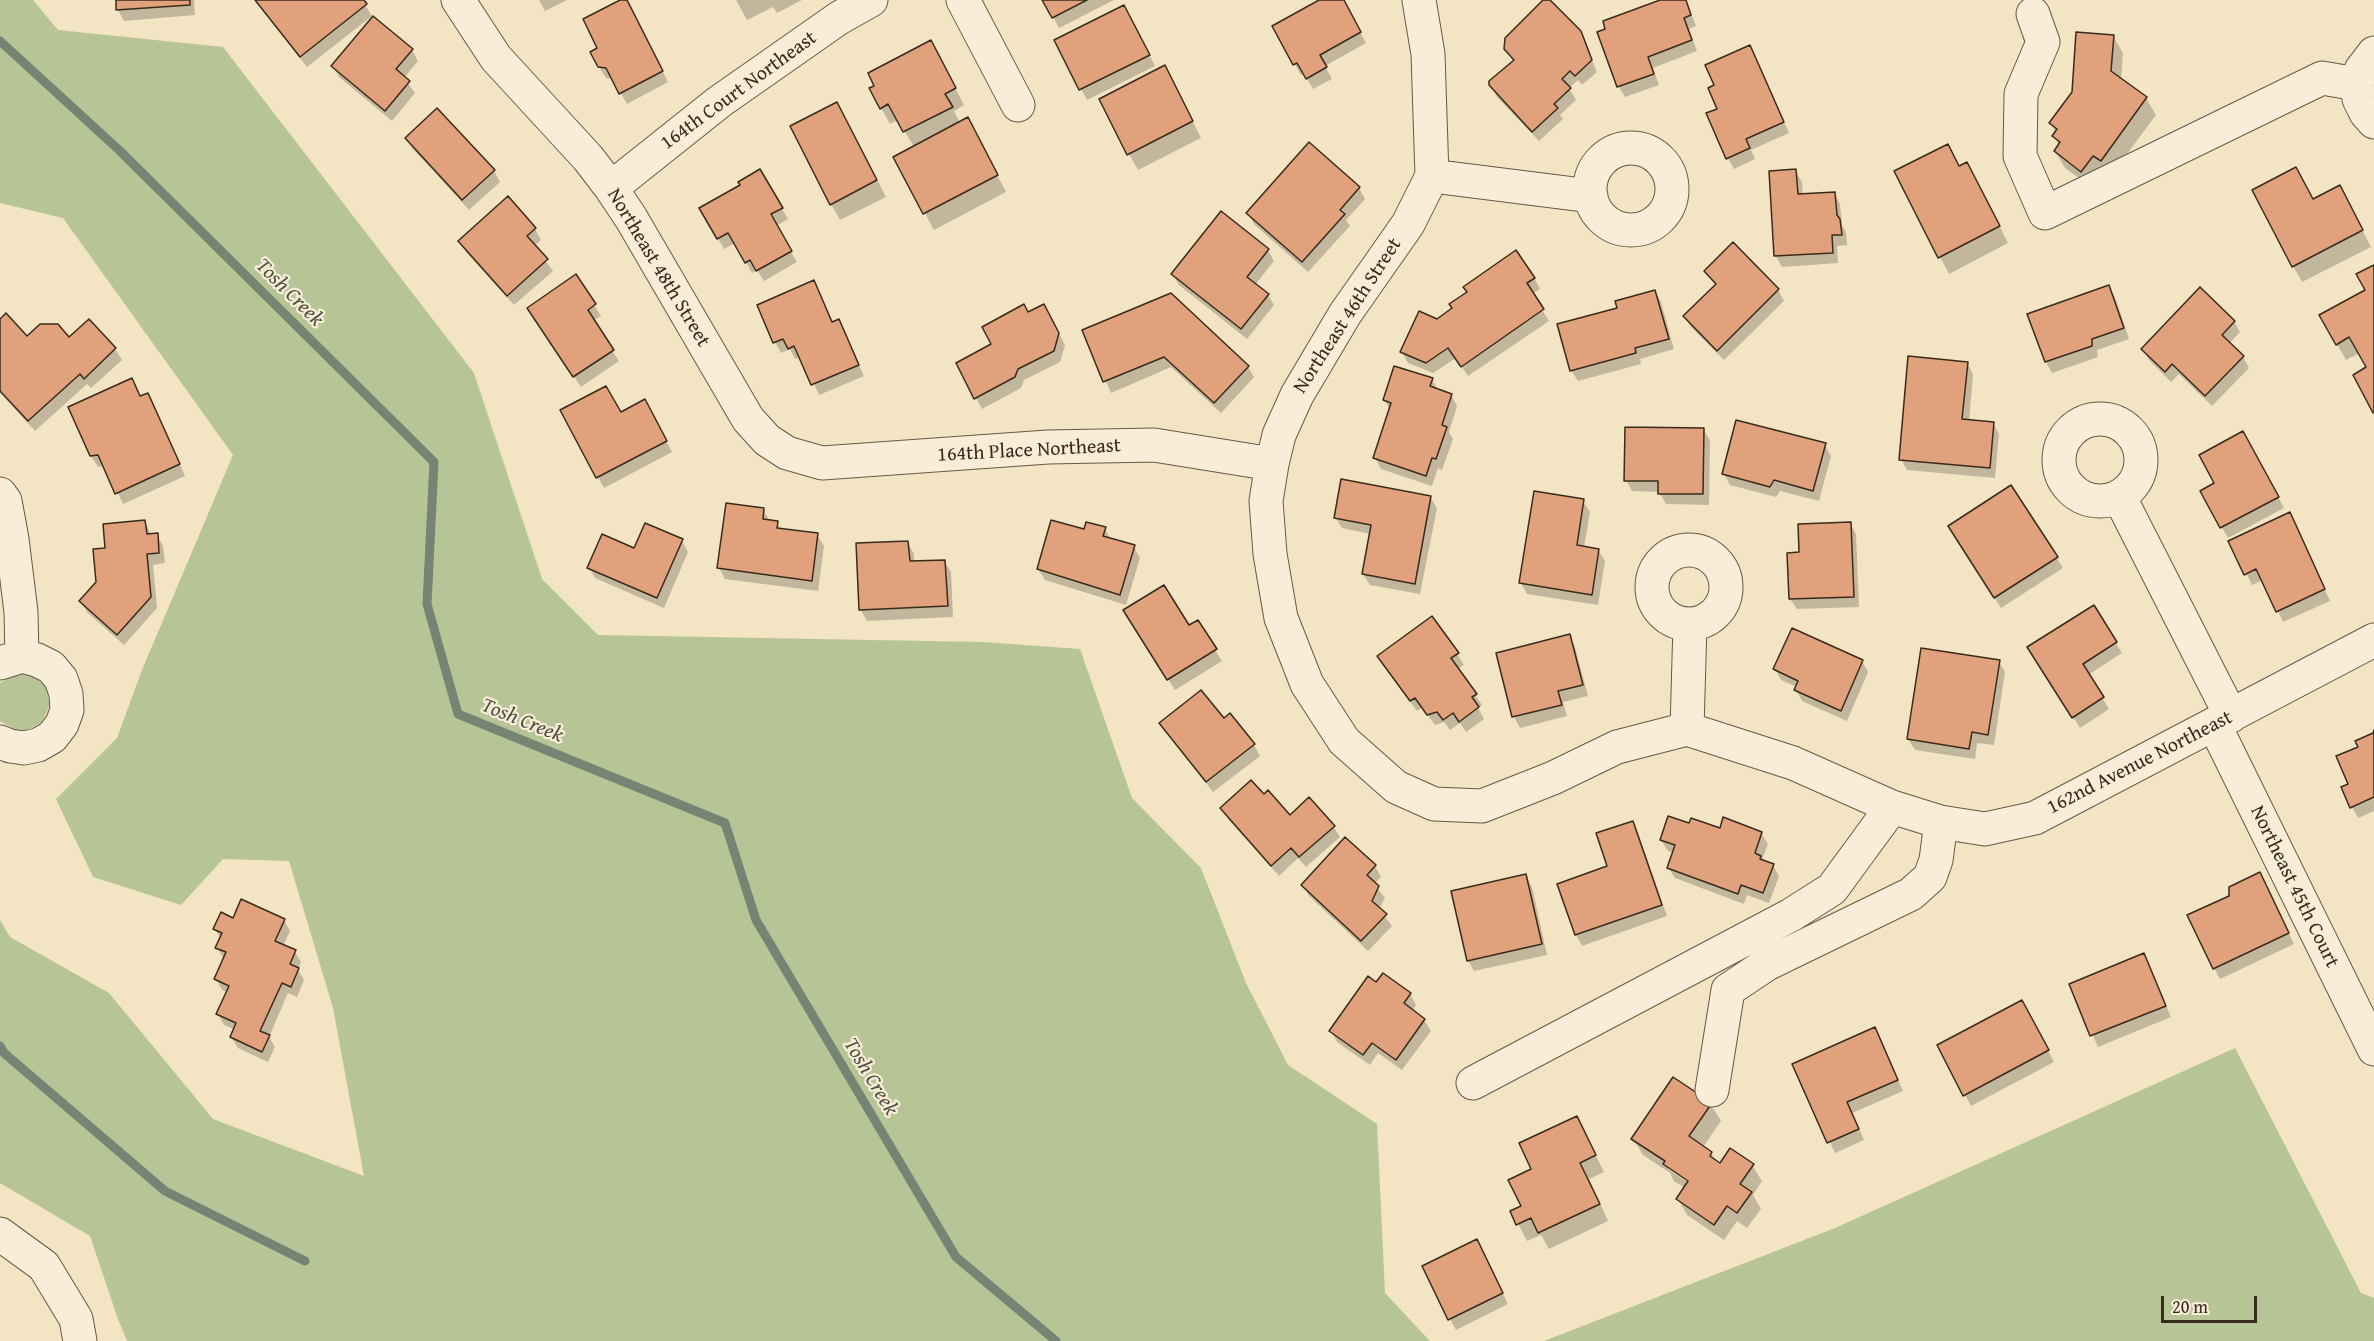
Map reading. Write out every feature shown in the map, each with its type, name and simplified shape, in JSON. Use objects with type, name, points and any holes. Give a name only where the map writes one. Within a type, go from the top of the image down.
[{"type":"street","name":"Northeast 48th Street","points":[[458,0],[496,58],[588,158],[611,188],[631,218],[748,419],[767,440],[787,453]]},
{"type":"street","name":"164th Court Northeast","points":[[611,188],[719,102],[839,18],[871,0]]},
{"type":"street","points":[[963,0],[1018,105]]},
{"type":"street","name":"Northeast 46th Street","points":[[1419,0],[1428,54],[1432,176],[1408,224],[1345,314],[1297,395],[1279,435],[1266,501],[1270,554],[1281,618],[1306,684],[1344,741],[1396,787],[1434,804],[1482,806],[1553,778],[1617,747],[1687,729]]},
{"type":"street","points":[[2033,14],[2043,42],[2021,94],[2020,156],[2045,213],[2322,78],[2357,84]]},
{"type":"street","points":[[2374,53],[2361,70],[2357,84],[2359,99],[2374,122]]},
{"type":"street","points":[[1432,176],[1591,196]]},
{"type":"street","name":"164th Place Northeast","points":[[787,453],[822,463],[1048,447],[1154,445],[1272,464]]},
{"type":"street","points":[[0,494],[4,501],[12,539],[21,612],[11,660],[38,660],[51,667],[61,679],[66,694],[67,710],[62,724],[52,737],[38,745],[24,748],[0,742]]},
{"type":"street","name":"Northeast 45th Court","points":[[2119,496],[2374,1049]]},
{"type":"street","points":[[1473,1083],[1791,915],[1832,889],[1892,807],[1793,763],[1687,729],[1690,624]]},
{"type":"street","name":"162nd Avenue Northeast","points":[[1892,807],[1941,822],[1985,829],[2035,818],[2374,640]]},
{"type":"street","points":[[1712,1090],[1728,990],[1767,964],[1911,894],[1930,877],[1936,860],[1941,822]]},
{"type":"street","points":[[0,1234],[44,1266],[78,1330]]},
{"type":"green space","points":[[0,0],[33,0],[58,30],[223,47],[474,373],[542,579],[598,635],[983,642],[1080,649],[1132,798],[1201,868],[1246,983],[1288,1065],[1377,1124],[1385,1293],[1430,1341],[127,1341],[90,1236],[0,1183],[0,920],[10,937],[109,993],[213,1119],[364,1176],[333,1008],[289,861],[223,859],[181,905],[93,877],[56,799],[117,738],[142,670],[233,455],[63,218],[0,203]]},
{"type":"green space","points":[[22,673],[32,675],[46,687],[50,705],[42,722],[25,731],[16,730],[0,721],[0,683],[13,675]]},
{"type":"green space","points":[[2235,1048],[2361,1293],[2374,1298],[2374,1341],[1544,1341],[1835,1228]]},
{"type":"building","points":[[116,0],[190,0],[190,5],[116,10]]},
{"type":"building","points":[[255,0],[364,0],[367,4],[300,57]]},
{"type":"building","points":[[620,0],[627,0],[663,71],[619,94],[606,68],[598,67],[590,52],[597,48],[583,19]]},
{"type":"building","points":[[1042,0],[1087,0],[1052,18]]},
{"type":"building","points":[[1319,0],[1344,0],[1361,32],[1320,55],[1327,67],[1306,79],[1297,63],[1293,65],[1272,26]]},
{"type":"building","points":[[1543,0],[1550,0],[1581,31],[1592,60],[1575,76],[1570,71],[1562,79],[1571,88],[1554,104],[1558,108],[1532,132],[1489,85],[1489,81],[1514,60],[1504,49],[1505,38]]},
{"type":"building","points":[[1660,0],[1686,0],[1691,15],[1684,18],[1692,40],[1648,57],[1654,74],[1617,87],[1597,32],[1605,29],[1603,21]]},
{"type":"building","points":[[1124,5],[1150,55],[1079,90],[1054,40]]},
{"type":"building","points":[[373,16],[413,49],[396,69],[410,81],[385,111],[331,66]]},
{"type":"building","points":[[2076,32],[2114,35],[2111,71],[2147,97],[2101,161],[2093,156],[2081,172],[2054,151],[2060,142],[2052,136],[2057,129],[2049,123],[2072,92]]},
{"type":"building","points":[[931,40],[956,88],[945,94],[953,107],[903,132],[888,104],[880,109],[869,88],[874,86],[868,73]]},
{"type":"building","points":[[1750,45],[1784,122],[1746,139],[1750,148],[1726,159],[1706,113],[1717,109],[1708,88],[1714,85],[1705,65]]},
{"type":"building","points":[[1165,65],[1193,121],[1127,155],[1099,99]]},
{"type":"building","points":[[837,102],[877,180],[830,205],[790,126]]},
{"type":"building","points":[[437,108],[495,170],[462,200],[405,138]]},
{"type":"building","points":[[968,117],[998,175],[923,214],[893,157]]},
{"type":"building","points":[[1309,142],[1360,187],[1340,210],[1345,214],[1302,262],[1246,213]]},
{"type":"building","points":[[1948,144],[1959,166],[1967,162],[2000,226],[1938,258],[1894,171]]},
{"type":"building","points":[[2296,167],[2313,199],[2340,185],[2363,230],[2292,267],[2252,190]]},
{"type":"building","points":[[760,169],[783,208],[771,214],[792,251],[756,271],[750,260],[745,263],[728,233],[717,239],[699,208],[740,185],[738,182]]},
{"type":"building","points":[[1796,169],[1798,194],[1835,192],[1842,235],[1832,235],[1833,253],[1774,256],[1769,171]]},
{"type":"building","points":[[508,196],[536,228],[527,236],[548,259],[507,296],[458,241]]},
{"type":"building","points":[[1221,211],[1269,249],[1247,277],[1269,294],[1241,329],[1171,274]]},
{"type":"building","points":[[1733,242],[1779,289],[1717,351],[1683,316],[1716,284],[1704,271]]},
{"type":"building","points":[[1516,250],[1535,278],[1527,283],[1544,309],[1461,367],[1448,348],[1426,363],[1400,352],[1419,311],[1437,319],[1452,308],[1449,304],[1467,292],[1463,287]]},
{"type":"building","points":[[2374,265],[2373,413],[2353,375],[2366,367],[2349,337],[2336,345],[2319,315],[2365,290],[2356,274]]},
{"type":"building","points":[[576,274],[596,304],[588,310],[614,350],[573,377],[527,308]]},
{"type":"building","points":[[814,280],[832,322],[839,319],[859,365],[811,385],[794,346],[788,349],[783,339],[773,343],[757,305]]},
{"type":"building","points":[[2109,285],[2124,328],[2092,339],[2092,346],[2045,362],[2027,314]]},
{"type":"building","points":[[2200,287],[2235,321],[2222,335],[2244,356],[2205,396],[2172,364],[2165,372],[2141,349]]},
{"type":"building","points":[[1655,290],[1669,339],[1635,348],[1636,353],[1570,371],[1557,324],[1617,308],[1615,301]]},
{"type":"building","points":[[1171,293],[1249,366],[1214,403],[1164,357],[1103,382],[1082,330]]},
{"type":"building","points":[[1024,304],[1028,312],[1044,304],[1059,333],[1054,351],[1018,369],[1015,377],[974,399],[956,363],[991,344],[982,327]]},
{"type":"building","points":[[6,313],[27,336],[40,324],[58,324],[69,337],[89,319],[116,348],[84,379],[80,374],[28,421],[0,391],[0,319]]},
{"type":"building","points":[[1908,356],[1968,362],[1962,419],[1994,422],[1990,468],[1899,460]]},
{"type":"building","points":[[1394,366],[1433,378],[1430,386],[1452,394],[1442,425],[1447,427],[1436,459],[1432,458],[1426,476],[1373,458],[1391,403],[1383,400]]},
{"type":"building","points":[[132,378],[140,396],[148,393],[180,464],[115,494],[98,455],[90,456],[68,407]]},
{"type":"building","points":[[606,386],[621,412],[645,399],[667,441],[596,478],[560,410]]},
{"type":"building","points":[[1736,420],[1826,443],[1813,491],[1774,480],[1770,487],[1722,474]]},
{"type":"building","points":[[1625,427],[1704,428],[1703,494],[1658,494],[1658,481],[1624,481]]},
{"type":"building","points":[[2243,431],[2279,497],[2220,528],[2200,491],[2214,483],[2199,455]]},
{"type":"building","points":[[1341,479],[1431,496],[1415,584],[1362,574],[1371,525],[1334,518]]},
{"type":"building","points":[[2011,485],[2058,557],[1994,598],[1948,526]]},
{"type":"building","points":[[1534,491],[1584,499],[1577,545],[1599,549],[1592,595],[1519,583]]},
{"type":"building","points":[[726,503],[764,508],[763,519],[778,521],[777,528],[818,533],[812,581],[717,568]]},
{"type":"building","points":[[2290,512],[2325,589],[2276,612],[2256,569],[2244,575],[2228,541]]},
{"type":"building","points":[[145,520],[147,534],[158,533],[159,553],[147,554],[151,597],[117,635],[79,601],[96,582],[93,549],[105,548],[103,524]]},
{"type":"building","points":[[1051,520],[1084,529],[1086,522],[1106,527],[1103,536],[1135,545],[1120,595],[1037,569]]},
{"type":"building","points":[[1851,522],[1854,597],[1789,599],[1787,553],[1799,552],[1798,524]]},
{"type":"building","points":[[645,523],[683,539],[657,598],[587,568],[602,534],[634,548]]},
{"type":"building","points":[[908,541],[910,561],[945,560],[948,606],[859,610],[856,543]]},
{"type":"building","points":[[1164,585],[1189,625],[1198,620],[1217,649],[1167,680],[1123,610]]},
{"type":"building","points":[[2094,605],[2117,642],[2083,664],[2104,697],[2072,718],[2027,647]]},
{"type":"building","points":[[1432,616],[1459,653],[1451,658],[1477,694],[1472,697],[1479,707],[1459,722],[1453,713],[1443,720],[1437,712],[1427,715],[1415,698],[1410,701],[1377,656]]},
{"type":"building","points":[[1792,628],[1863,660],[1841,711],[1794,690],[1798,681],[1773,669]]},
{"type":"building","points":[[1570,634],[1583,685],[1558,691],[1562,705],[1512,717],[1496,653]]},
{"type":"building","points":[[1921,648],[2000,660],[1988,735],[1972,732],[1969,749],[1907,739]]},
{"type":"building","points":[[1201,690],[1224,718],[1230,713],[1255,744],[1206,782],[1159,723]]},
{"type":"building","points":[[2374,730],[2374,797],[2350,808],[2341,787],[2348,784],[2336,756],[2358,747],[2355,741],[2373,733]]},
{"type":"building","points":[[1251,780],[1264,794],[1268,790],[1290,815],[1309,797],[1335,826],[1299,857],[1291,848],[1271,866],[1220,808]]},
{"type":"building","points":[[1668,816],[1689,823],[1691,818],[1720,828],[1723,817],[1762,832],[1755,853],[1761,856],[1760,859],[1774,864],[1763,893],[1741,885],[1738,894],[1667,868],[1675,845],[1660,840]]},
{"type":"building","points":[[1633,821],[1662,905],[1575,935],[1557,884],[1607,866],[1596,833]]},
{"type":"building","points":[[1345,837],[1376,865],[1367,875],[1379,886],[1372,901],[1387,914],[1361,941],[1301,885]]},
{"type":"building","points":[[2260,872],[2289,933],[2213,969],[2187,915],[2229,896],[2229,887]]},
{"type":"building","points":[[1526,874],[1542,944],[1467,961],[1451,891]]},
{"type":"building","points":[[241,899],[285,919],[275,941],[296,950],[290,964],[299,968],[291,987],[282,983],[260,1031],[270,1035],[262,1052],[230,1037],[236,1023],[216,1014],[229,986],[214,979],[226,952],[215,948],[222,933],[213,929],[221,912],[233,918]]},
{"type":"building","points":[[2144,953],[2166,1006],[2090,1036],[2069,984]]},
{"type":"building","points":[[1383,973],[1411,993],[1404,1003],[1425,1019],[1396,1060],[1372,1043],[1363,1055],[1329,1031],[1368,976],[1376,982]]},
{"type":"building","points":[[2022,1000],[2049,1050],[1963,1096],[1937,1045]]},
{"type":"building","points":[[1875,1027],[1898,1080],[1847,1102],[1859,1129],[1827,1143],[1792,1064]]},
{"type":"building","points":[[1673,1077],[1712,1103],[1689,1136],[1712,1152],[1710,1156],[1720,1163],[1730,1148],[1754,1164],[1740,1184],[1752,1192],[1737,1213],[1727,1206],[1714,1225],[1676,1199],[1688,1181],[1663,1164],[1665,1161],[1631,1139]]},
{"type":"building","points":[[1577,1116],[1596,1155],[1580,1163],[1600,1204],[1538,1233],[1531,1218],[1516,1225],[1510,1211],[1521,1206],[1508,1180],[1531,1169],[1519,1143]]},
{"type":"building","points":[[1477,1239],[1503,1293],[1448,1320],[1422,1266]]},
{"type":"waterway","name":"Tosh Creek","points":[[0,41],[119,150],[434,462],[427,604],[458,714],[725,823],[756,920],[956,1257],[1056,1341]]},
{"type":"waterway","points":[[0,1046],[4,1053],[165,1191],[305,1261]]}]
